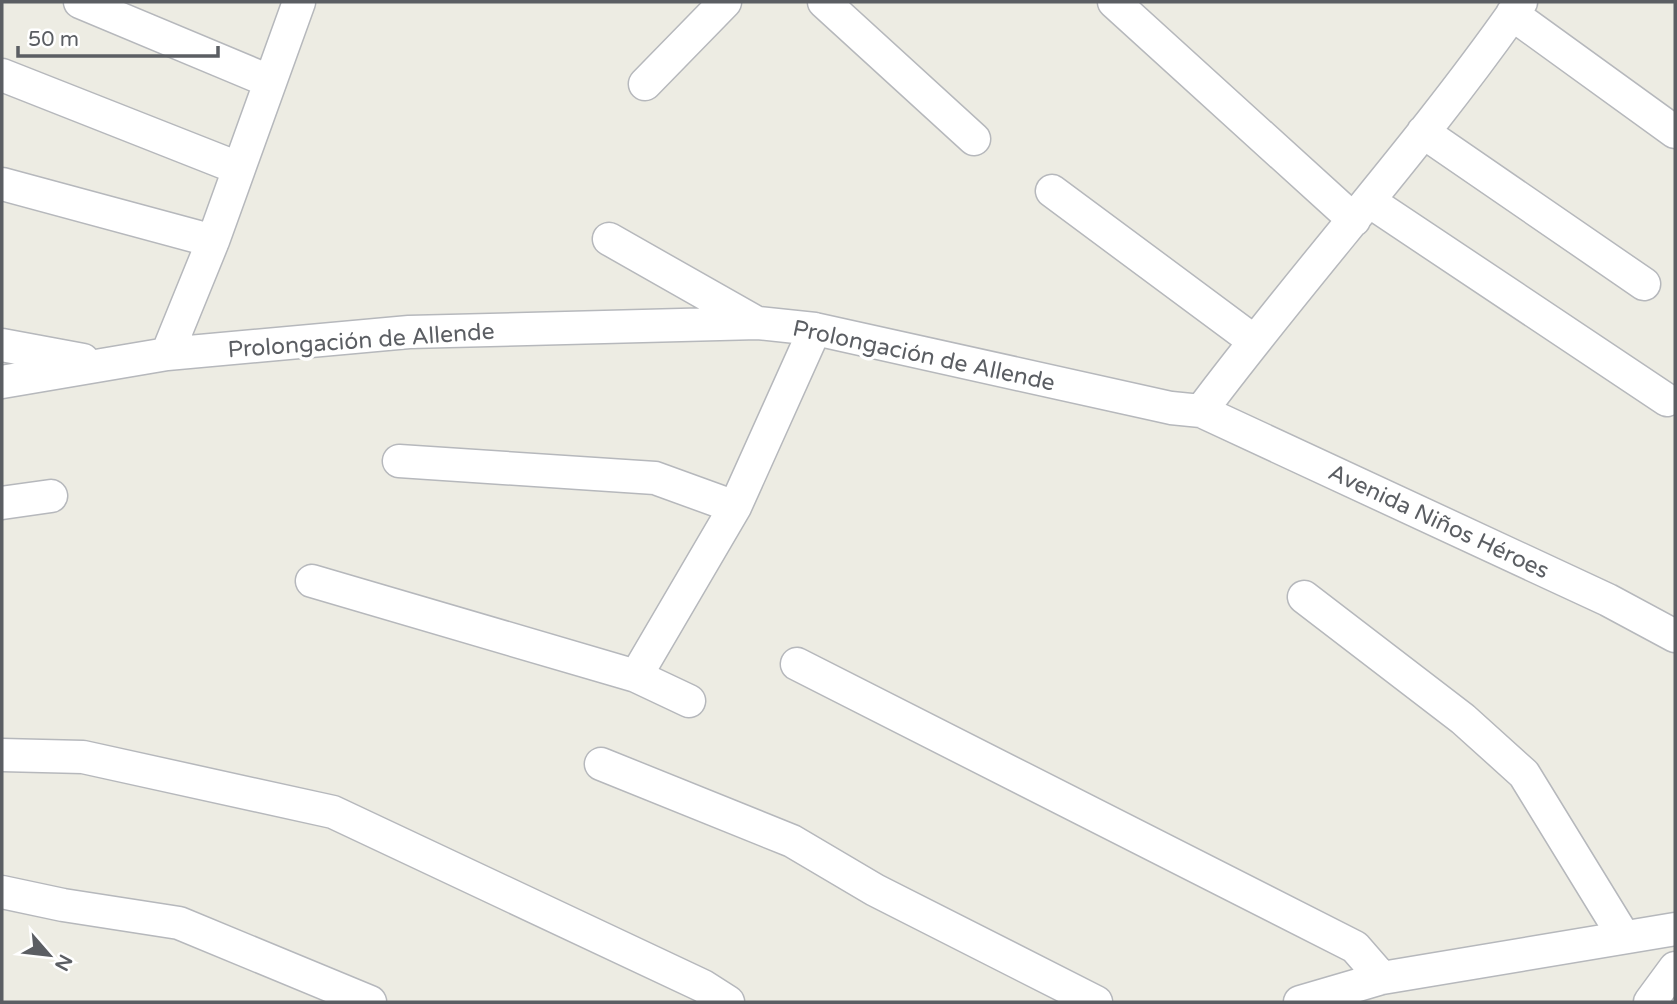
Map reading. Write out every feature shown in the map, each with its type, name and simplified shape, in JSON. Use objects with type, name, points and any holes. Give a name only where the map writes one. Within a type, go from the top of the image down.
[{"type":"street","points":[[80,2],[269,81]]},
{"type":"street","points":[[167,354],[213,241],[299,2]]},
{"type":"street","points":[[645,84],[725,2]]},
{"type":"street","points":[[824,2],[974,139]]},
{"type":"street","points":[[1114,2],[1361,211],[1667,400]]},
{"type":"street","points":[[1201,411],[1254,341],[1423,132],[1517,8],[1675,132]]},
{"type":"street","points":[[2,75],[238,167]]},
{"type":"street","points":[[1423,132],[1644,284]]},
{"type":"street","points":[[2,184],[213,241]]},
{"type":"street","points":[[1052,191],[1254,341]]},
{"type":"street","points":[[609,239],[758,323]]},
{"type":"street","name":"Prolongación de Allende","points":[[2,382],[167,354],[410,332],[758,323],[815,329],[1171,408],[1201,411]]},
{"type":"street","points":[[636,676],[735,507],[815,329]]},
{"type":"street","points":[[2,345],[102,363]]},
{"type":"street","name":"Avenida Niños Héroes","points":[[1201,411],[1608,600],[1675,636]]},
{"type":"street","points":[[399,461],[655,478],[735,507]]},
{"type":"street","points":[[2,503],[51,496]]},
{"type":"street","points":[[312,581],[636,676],[689,701]]},
{"type":"street","points":[[1304,597],[1462,719],[1524,774],[1624,937]]},
{"type":"street","points":[[797,664],[1355,947],[1382,978]]},
{"type":"street","points":[[2,755],[83,757],[333,812],[703,986],[728,1002]]},
{"type":"street","points":[[601,764],[792,841],[875,890],[1096,1002]]},
{"type":"street","points":[[2,892],[63,905],[179,923],[370,1002]]},
{"type":"street","points":[[1300,1002],[1382,978],[1675,929]]},
{"type":"street","points":[[1650,1002],[1675,968]]}]
